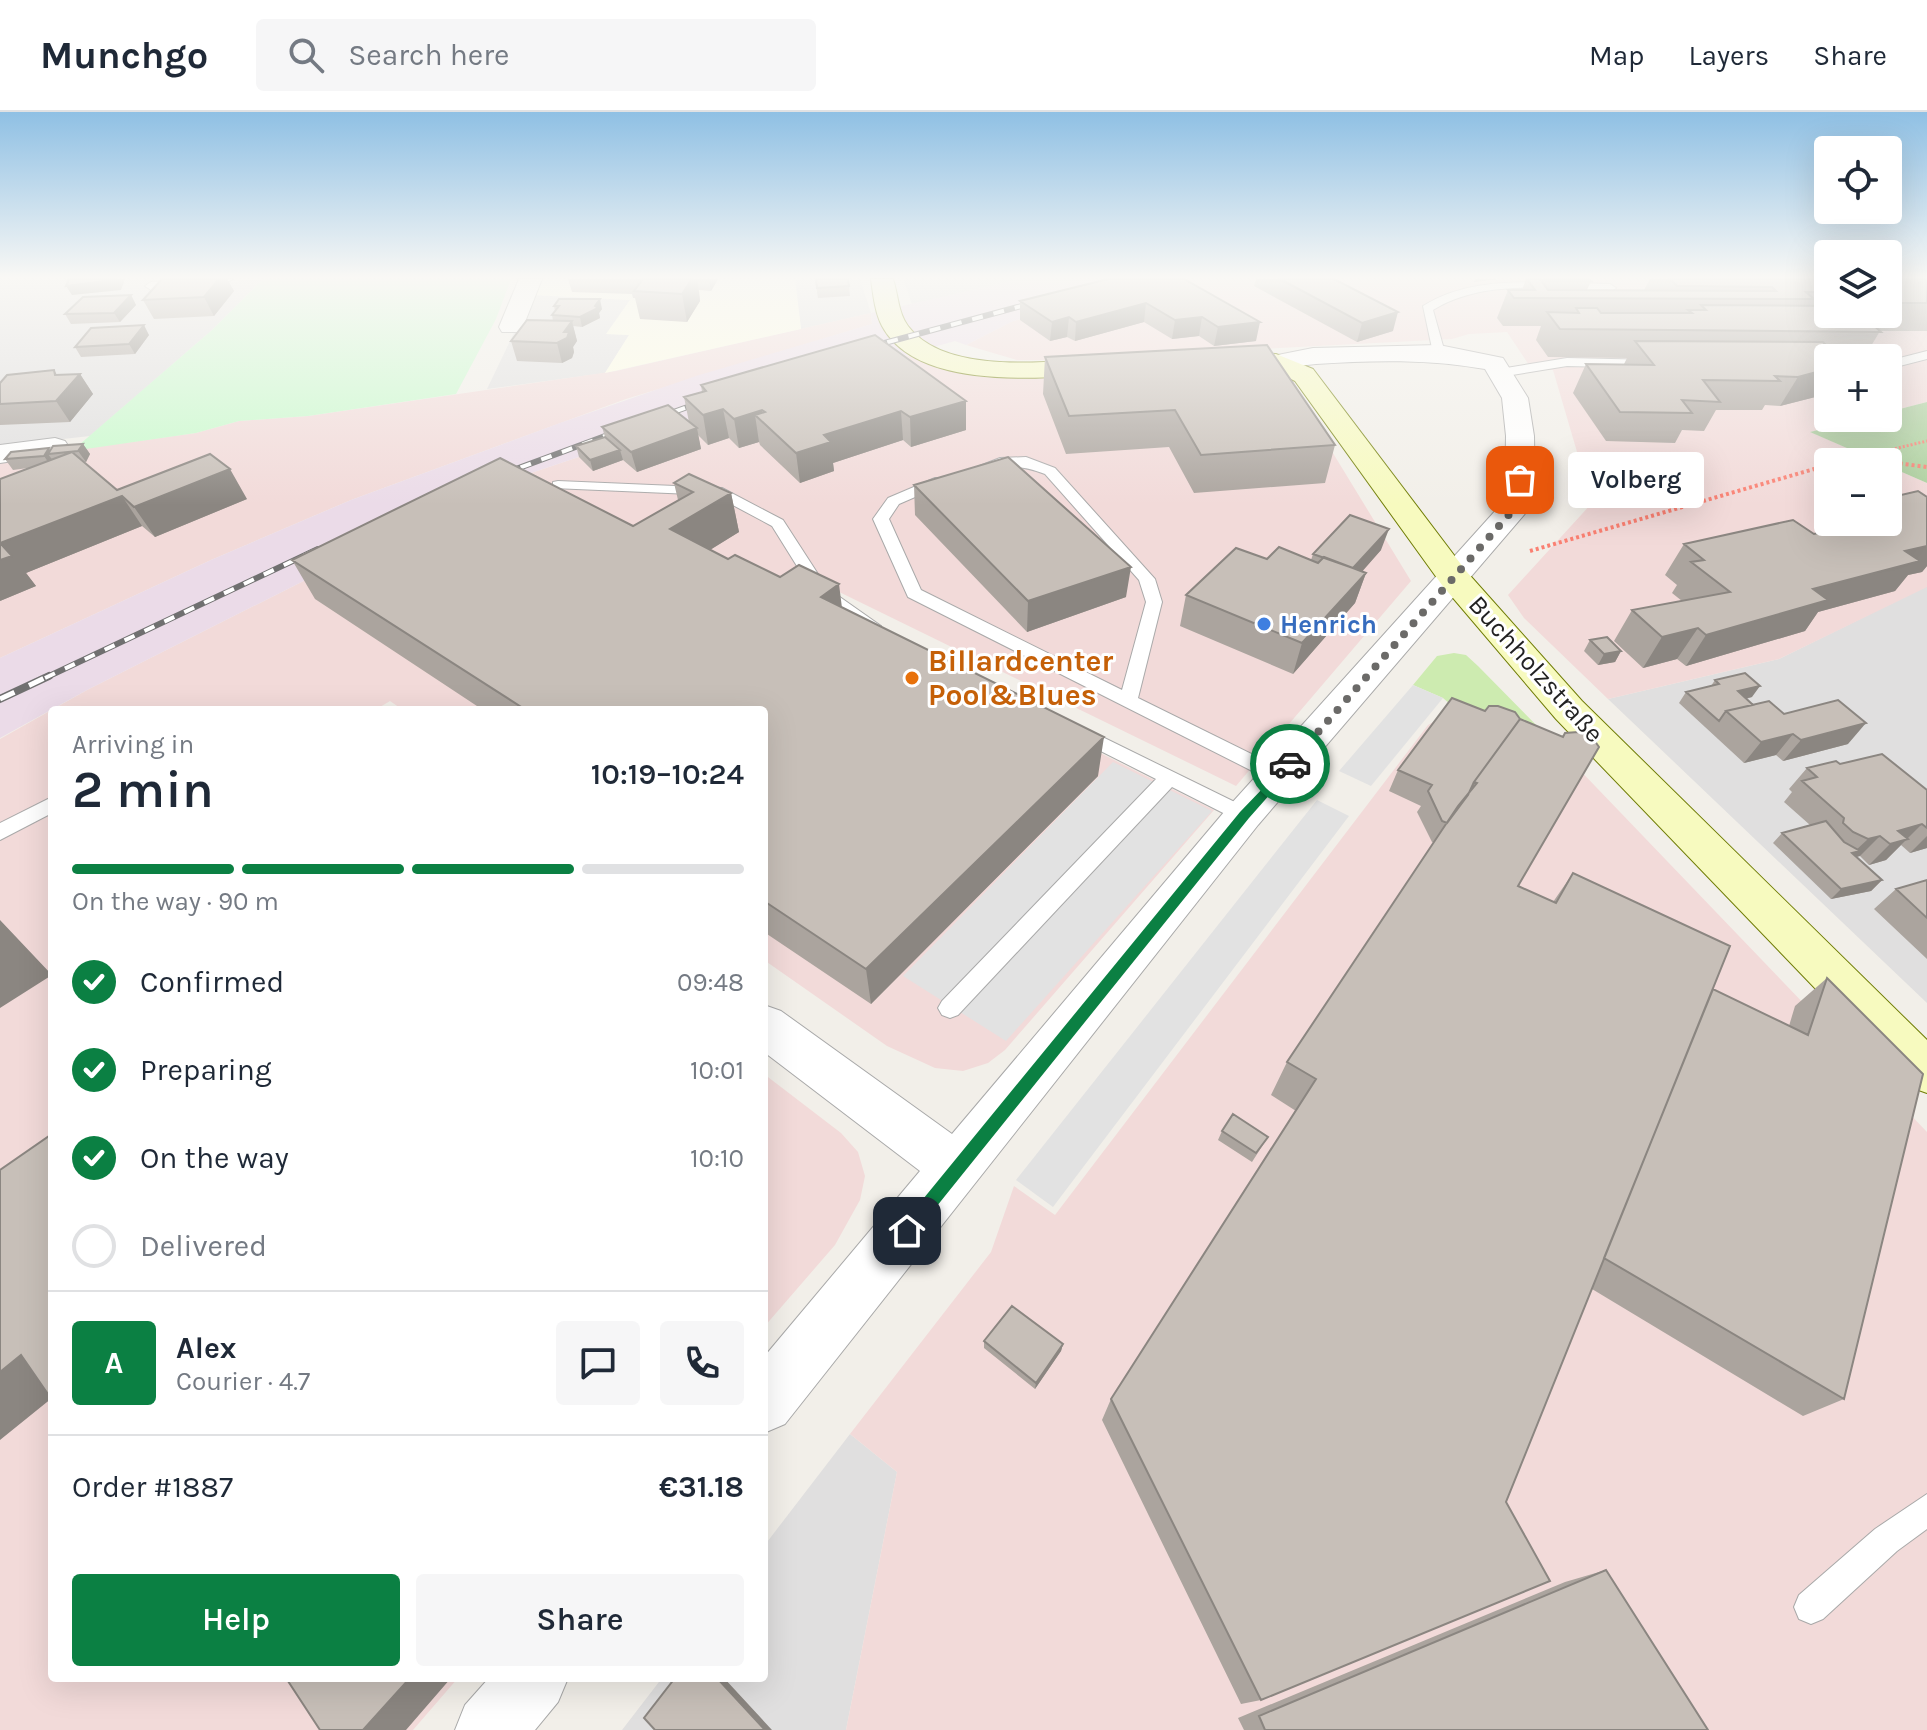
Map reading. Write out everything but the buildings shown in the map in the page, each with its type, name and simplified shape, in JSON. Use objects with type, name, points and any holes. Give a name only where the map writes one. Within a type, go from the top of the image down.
[{"type":"street","points":[[928,355],[955,365],[1054,369],[1128,364]]},
{"type":"street","points":[[1187,361],[1276,362],[1313,356],[1376,355]]},
{"type":"street","points":[[768,1398],[1244,815],[1520,502],[1520,436],[1515,398],[1494,363],[1447,355]]},
{"type":"street","name":"Buchholzstraße","points":[[1276,362],[1304,375],[1454,578],[1569,710],[1927,1072]]},
{"type":"street","points":[[0,454],[55,447]]},
{"type":"street","points":[[768,1028],[957,1168]]},
{"type":"street","points":[[490,1730],[531,1682]]},
{"type":"lane","points":[[1902,361],[1927,355]]},
{"type":"lane","points":[[1500,373],[1567,362],[1673,364]]},
{"type":"lane","points":[[1128,700],[1154,602],[1147,579],[1050,471],[1026,461],[1000,462],[918,488],[893,501],[881,519],[914,593],[1279,776]]},
{"type":"lane","points":[[558,485],[717,491],[778,523],[821,591],[867,624],[894,638]]},
{"type":"lane","points":[[1059,722],[1244,815]]},
{"type":"lane","points":[[950,1008],[1169,778]]},
{"type":"lane","points":[[0,832],[48,806]]},
{"type":"lane","points":[[1811,1607],[1886,1540],[1927,1510]]},
{"type":"path","points":[[1897,448],[1927,441]]},
{"type":"path","points":[[1902,464],[1927,467]]},
{"type":"path","points":[[1454,578],[1558,542],[1814,469]]},
{"type":"shaded area","points":[[0,355],[184,355],[90,436],[0,446]]},
{"type":"shaded area","points":[[504,355],[617,355],[605,373],[487,389]]},
{"type":"shaded area","points":[[617,355],[687,355],[605,373]]},
{"type":"shaded area","points":[[689,355],[772,355],[626,399],[351,500],[211,560],[0,658],[0,460],[196,433],[239,421],[308,416],[616,371]]},
{"type":"shaded area","points":[[769,355],[907,355],[757,397],[492,486],[58,706],[48,706],[48,712],[0,738],[0,658],[211,560],[351,500],[696,376]]},
{"type":"shaded area","points":[[905,355],[970,372],[1019,379],[1212,372],[1303,404],[1411,581],[1236,786],[829,587],[805,605],[1214,810],[1005,1050],[988,1063],[963,1071],[935,1068],[887,1046],[768,963],[768,706],[397,706],[390,701],[382,706],[59,706],[492,486],[757,397]]},
{"type":"shaded area","points":[[998,355],[1155,355],[1017,360]]},
{"type":"shaded area","points":[[1522,355],[1814,355],[1814,431],[1811,432],[1847,448],[1814,448],[1814,536],[1902,536],[1902,472],[1927,483],[1927,587],[1779,659],[1608,699],[1524,618],[1508,595],[1592,503],[1553,370],[1531,368]]},
{"type":"shaded area","points":[[1902,355],[1927,355],[1927,402],[1902,408]]},
{"type":"shaded area","points":[[1927,586],[1927,1003],[1608,699],[1779,659]]},
{"type":"shaded area","points":[[1413,685],[1443,698],[1371,786],[1339,771]]},
{"type":"shaded area","points":[[1477,709],[1517,718],[1549,738],[1927,1132],[1927,1730],[846,1730],[897,1472],[850,1434],[991,1252],[1014,1186],[1055,1215],[1428,725],[1450,712]]},
{"type":"shaded area","points":[[48,712],[48,1682],[455,1682],[413,1730],[0,1730],[0,739]]},
{"type":"shaded area","points":[[1113,762],[1212,811],[1006,1041],[903,976]]},
{"type":"shaded area","points":[[1317,800],[1349,816],[1053,1207],[1016,1180]]},
{"type":"shaded area","points":[[768,1077],[841,1133],[858,1152],[865,1176],[860,1200],[835,1245],[768,1322]]},
{"type":"shaded area","points":[[850,1434],[897,1472],[846,1730],[622,1730],[659,1682],[768,1682],[768,1541]]},
{"type":"green space","points":[[184,355],[477,355],[456,394],[308,416],[239,421],[196,433],[72,451]]},
{"type":"green space","points":[[1927,402],[1927,483],[1902,472],[1902,448],[1847,448],[1810,432],[1902,432],[1902,408]]},
{"type":"green space","points":[[1454,653],[1466,655],[1549,738],[1506,716],[1457,710],[1443,698],[1413,685],[1437,656]]},
{"type":"railway","points":[[654,419],[707,400]]},
{"type":"railway","points":[[500,475],[624,429]]},
{"type":"railway","points":[[45,678],[318,549]]},
{"type":"railway","points":[[0,699],[49,676]]},
{"type":"way so far","points":[[1290,764],[1520,502],[1520,480]]},
{"type":"place","name":"Volberg","points":[[1520,480]]},
{"type":"place","name":"Henrich","points":[[1264,624]]},
{"type":"place","name":"Billardcenter Pool&Blues","points":[[912,678]]},
{"type":"route","points":[[907,1231],[1244,815],[1290,764]]}]
